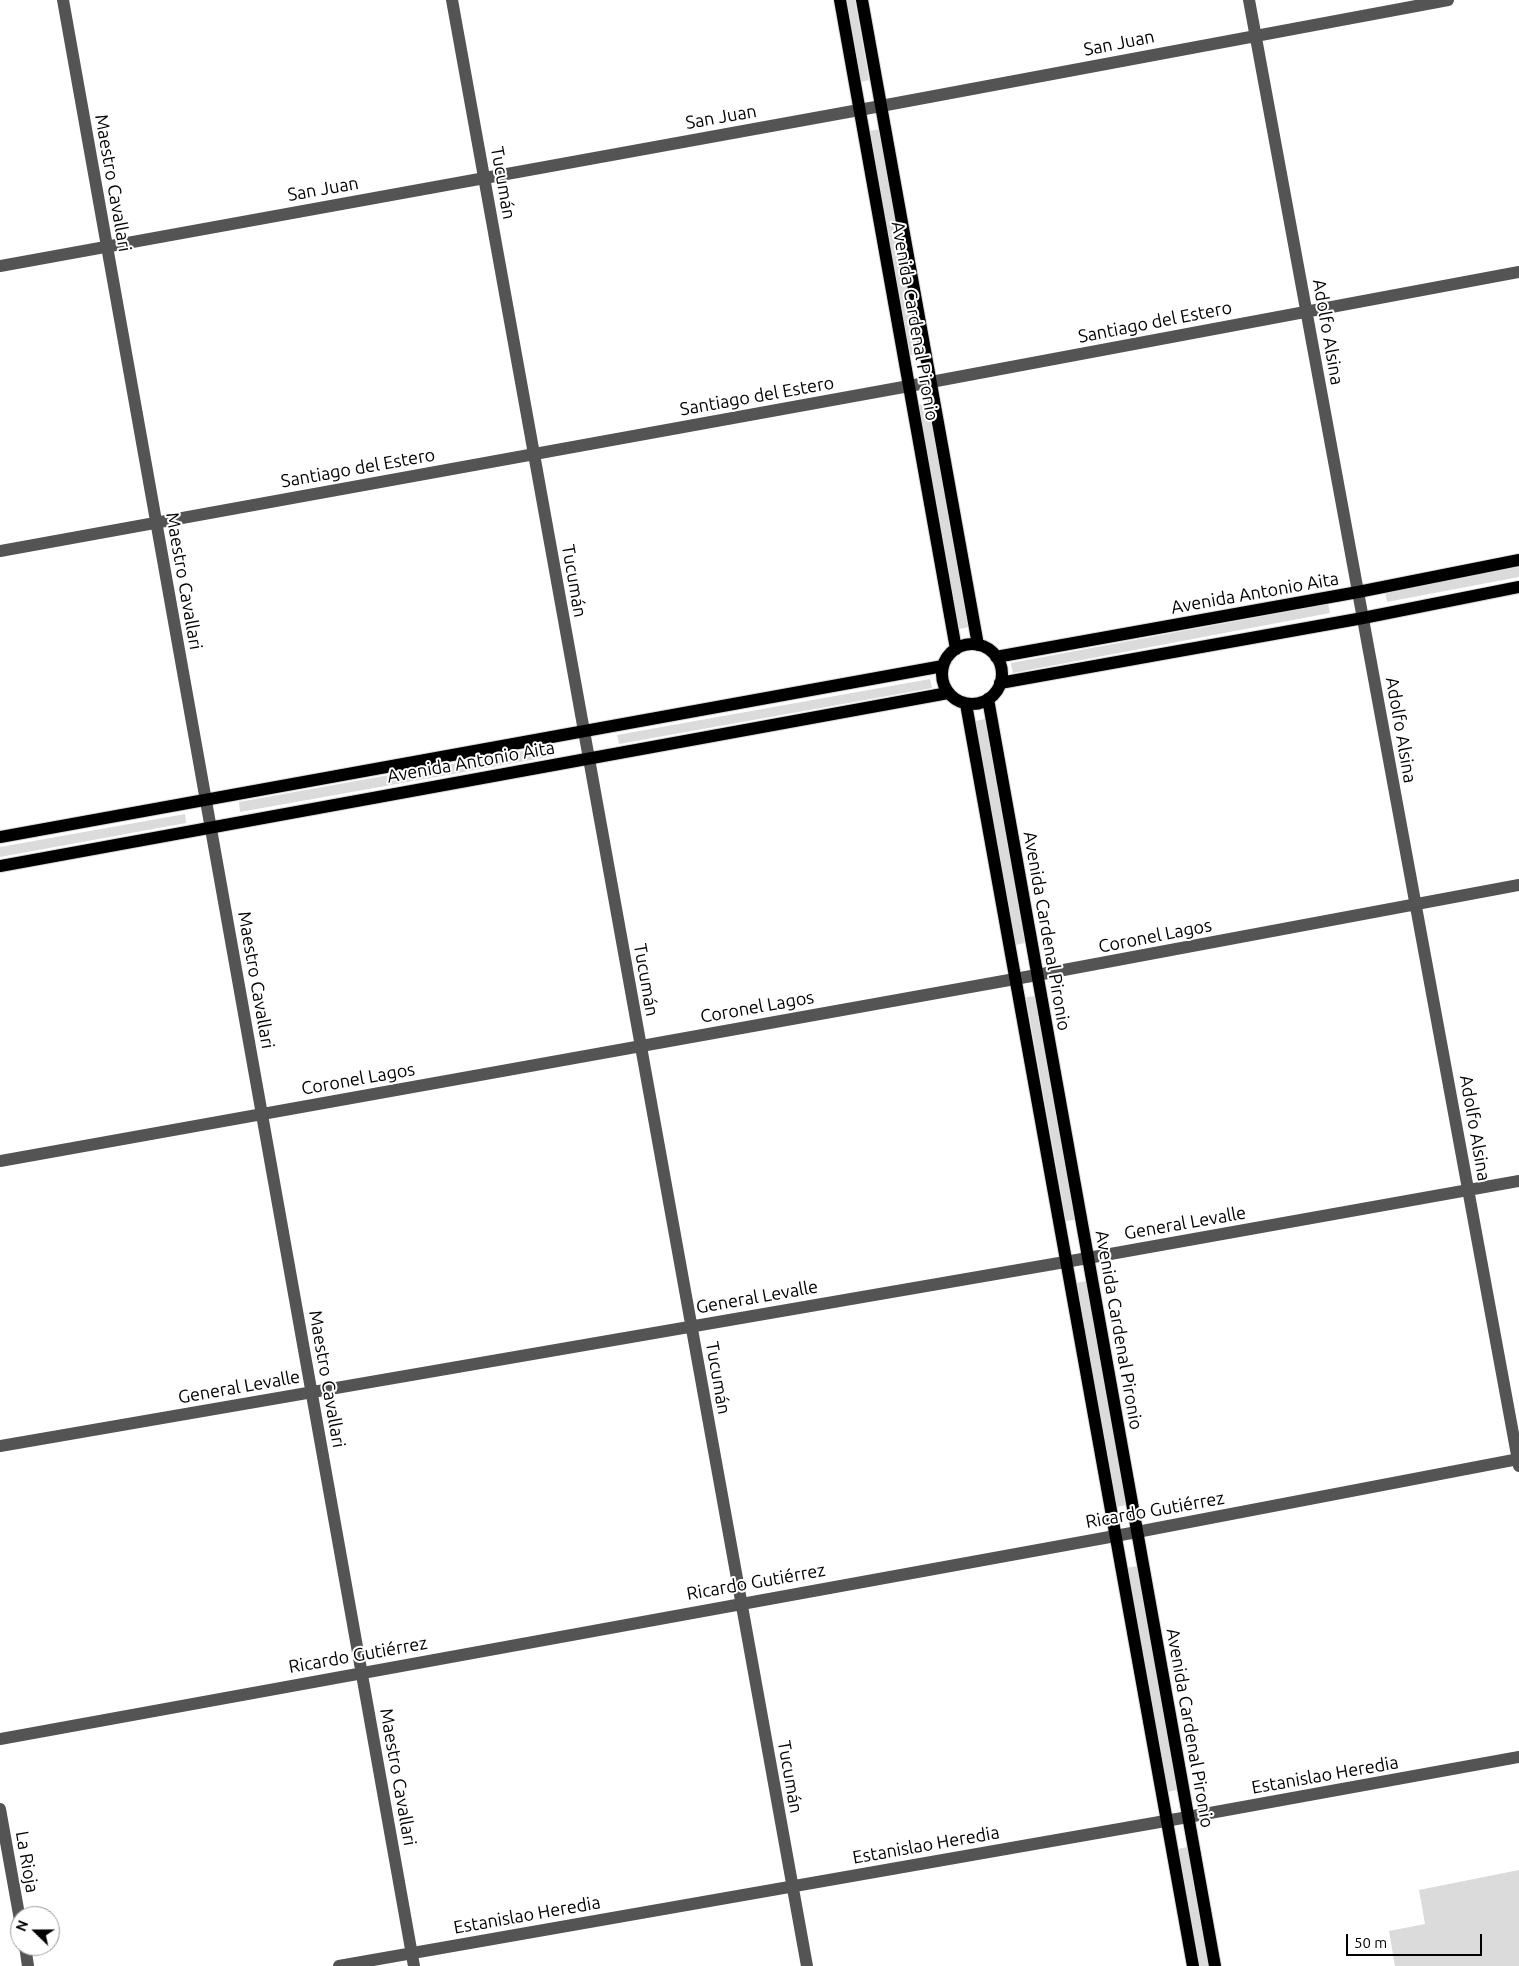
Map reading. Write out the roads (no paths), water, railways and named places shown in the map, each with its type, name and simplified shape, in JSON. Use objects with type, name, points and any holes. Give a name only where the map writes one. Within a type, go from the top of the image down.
[{"type":"main road","name":"Avenida Cardenal Pironio","points":[[840,0],[956,649]]},
{"type":"main road","name":"Avenida Cardenal Pironio","points":[[862,0],[978,645]]},
{"type":"main road","name":"Avenida Antonio Aita","points":[[996,657],[1358,592],[1519,560]]},
{"type":"main road","points":[[1000,684],[1362,618],[1519,587]]},
{"type":"main road","points":[[967,645],[978,645],[990,651],[996,657],[1002,672],[1000,684],[988,700],[978,704],[966,704],[953,698],[948,693],[943,682],[943,666],[947,658],[956,649],[967,645]]},
{"type":"main road","name":"Avenida Antonio Aita","points":[[0,837],[943,666]]},
{"type":"main road","name":"Avenida Antonio Aita","points":[[0,866],[948,693]]},
{"type":"main road","name":"Avenida Cardenal Pironio","points":[[988,700],[1215,1966]]},
{"type":"main road","points":[[966,704],[1193,1966]]},
{"type":"street","name":"Maestro Cavallari","points":[[63,0],[414,1966]]},
{"type":"street","name":"Tucumán","points":[[452,0],[807,1966]]},
{"type":"street","name":"Adolfo Alsina","points":[[1249,0],[1519,1462]]},
{"type":"street","name":"San Juan","points":[[0,266],[860,110],[1448,0]]},
{"type":"street","name":"Santiago del Estero","points":[[0,551],[931,382],[1519,272]]},
{"type":"street","name":"Coronel Lagos","points":[[0,1161],[640,1045],[1037,976],[1519,885]]},
{"type":"street","name":"General Levalle","points":[[0,1446],[1066,1262],[1519,1181]]},
{"type":"street","name":"Ricardo Gutiérrez","points":[[0,1739],[1519,1462]]},
{"type":"street","name":"Estanislao Heredia","points":[[339,1966],[1167,1821],[1519,1757]]},
{"type":"street","name":"La Rioja","points":[[0,1809],[17,1906]]}]
